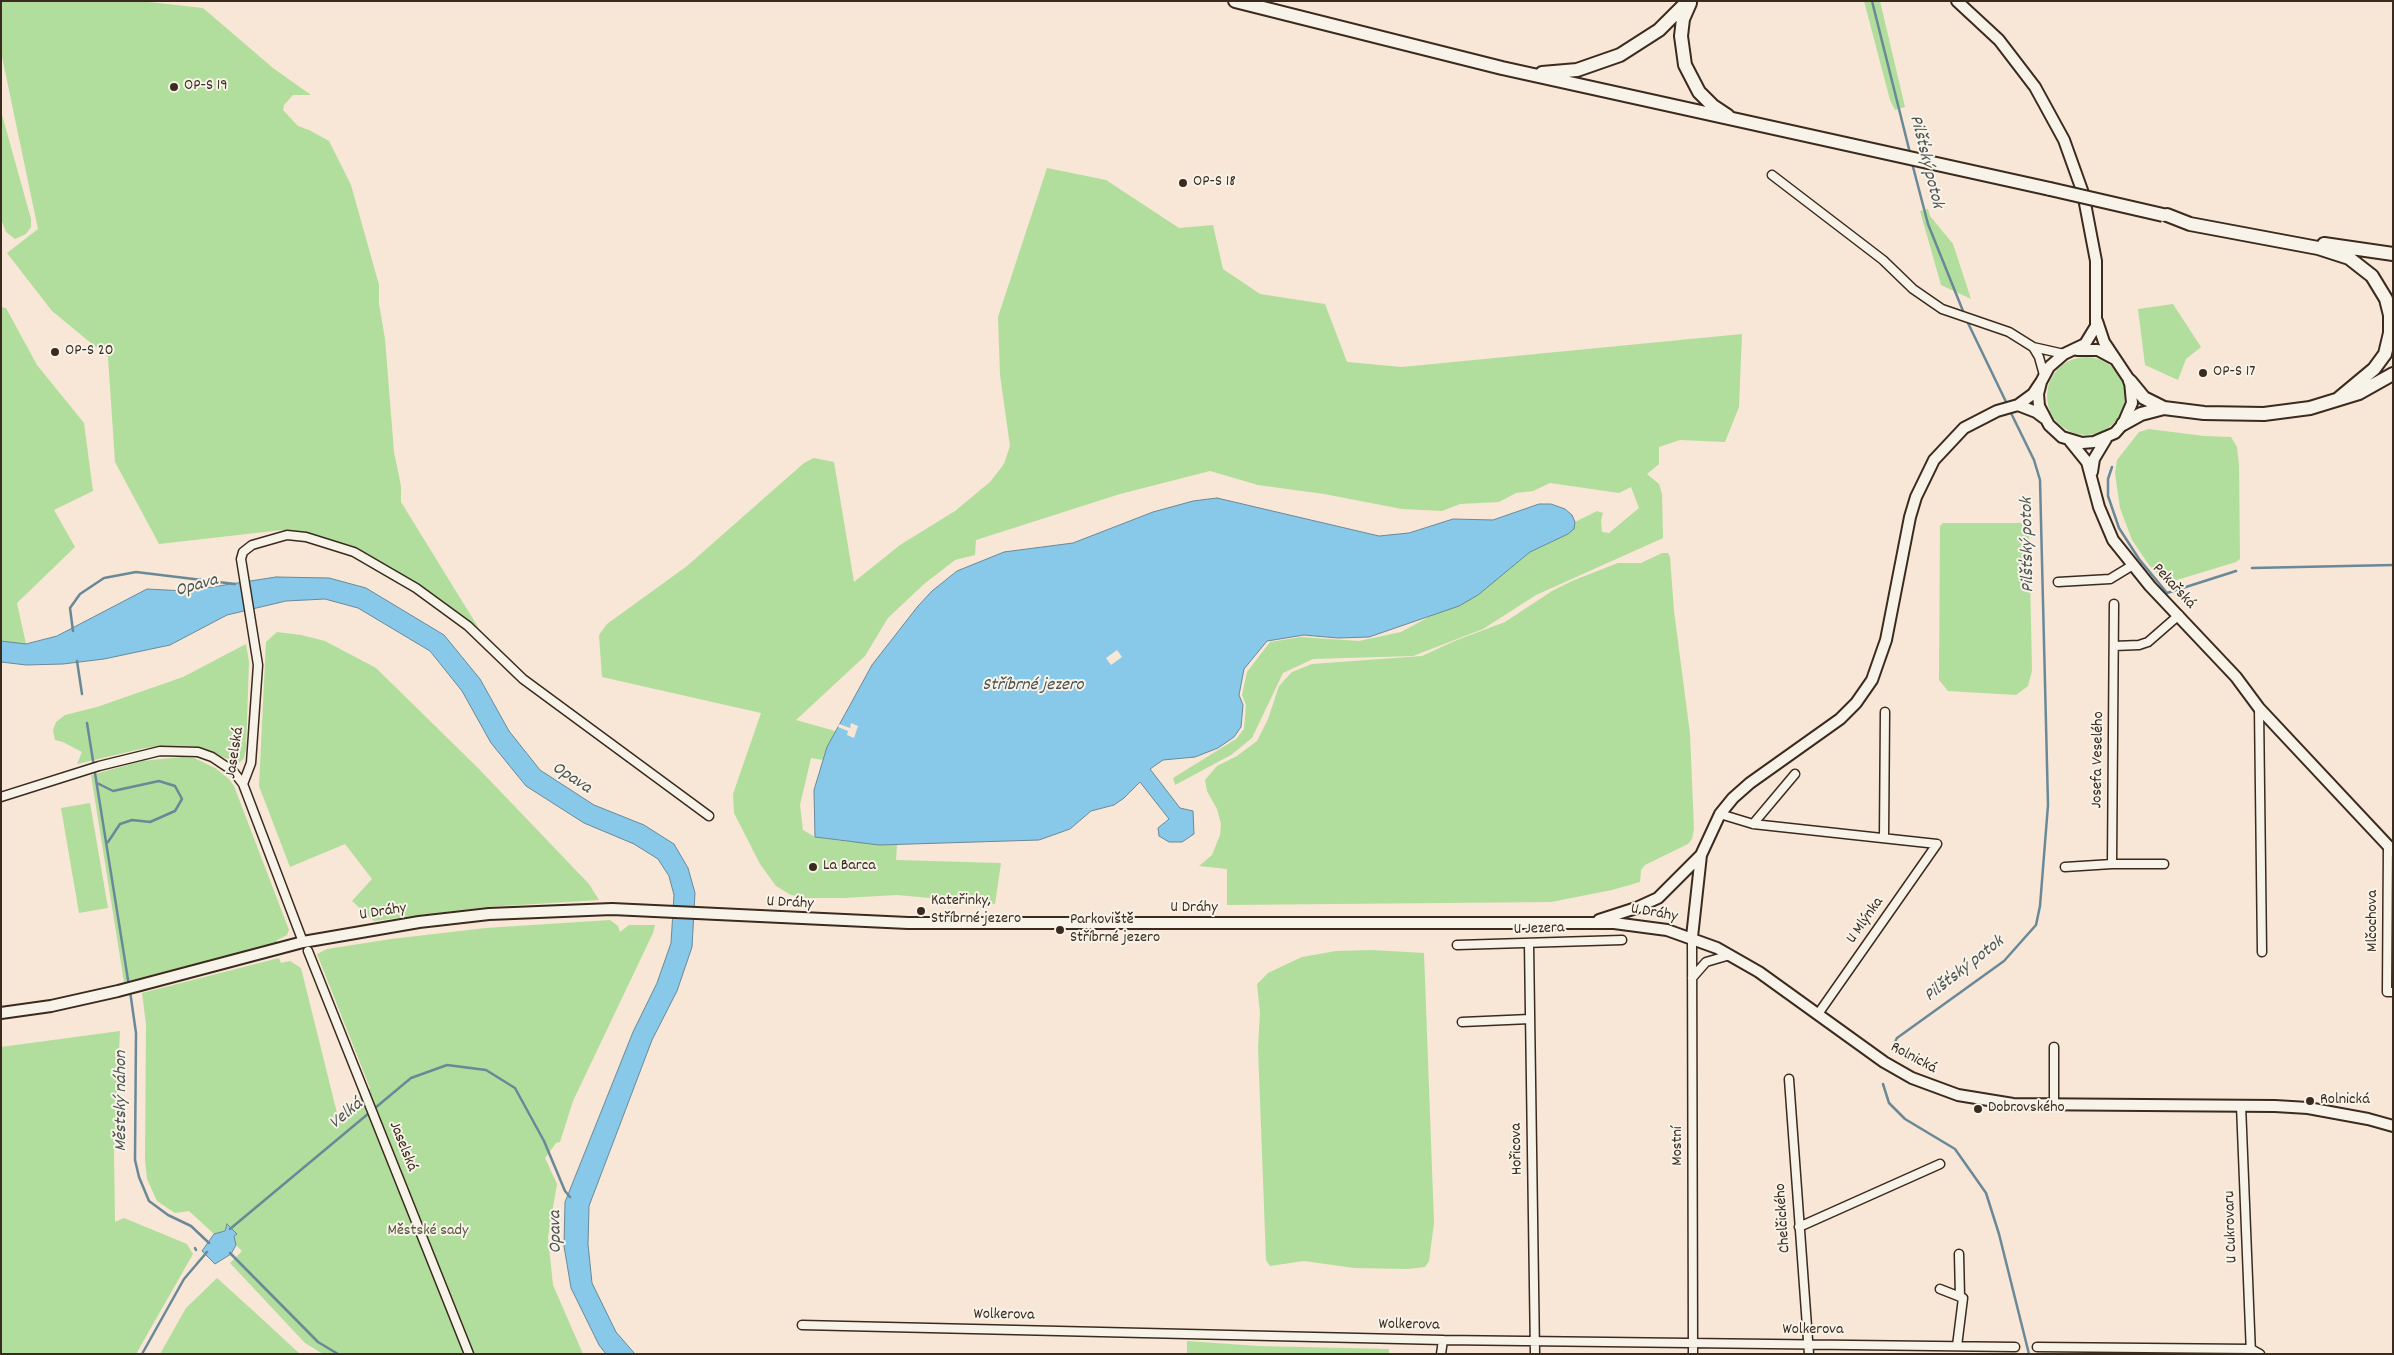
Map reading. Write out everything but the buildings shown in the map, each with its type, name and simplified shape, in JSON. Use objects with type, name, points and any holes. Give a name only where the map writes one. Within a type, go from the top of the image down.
[{"type":"main road","points":[[1235,1],[1502,68],[1879,153],[2165,215],[2393,254]]},
{"type":"main road","points":[[1502,68],[1547,73],[1577,70],[1606,61],[1647,40],[1689,1]]},
{"type":"main road","points":[[1689,1],[1683,19],[1681,36],[1682,55],[1688,74],[1705,100],[1739,122]]},
{"type":"main road","points":[[2165,215],[2190,224],[2318,248],[2349,258],[2372,276],[2386,299],[2390,314],[2390,333],[2385,354],[2374,369],[2338,399]]},
{"type":"main road","points":[[2130,380],[2144,398],[2164,408],[2204,413],[2264,414],[2310,408],[2359,393],[2393,374]]},
{"type":"main road","points":[[2123,424],[2141,414],[2164,408]]},
{"type":"street","points":[[1957,1],[1999,40],[2026,74],[2045,102],[2064,140],[2083,193],[2091,227],[2097,281],[2097,321],[2104,342],[2130,380],[2132,403],[2123,424],[2106,439],[2088,443],[2070,441],[2055,432],[2044,418],[2036,412],[2018,405]]},
{"type":"street","points":[[1772,175],[1883,260],[1926,299],[1950,311],[2010,332],[2033,347],[2064,354]]},
{"type":"street","points":[[2018,405],[2033,394],[2042,378],[2056,360],[2064,354],[2075,350],[2091,337],[2097,321]]},
{"type":"street","points":[[2033,347],[2040,358],[2042,378],[2040,406],[2044,418]]},
{"type":"street","points":[[2075,350],[2098,350],[2118,361]]},
{"type":"street","name":"U Dráhy","points":[[1,1013],[51,1006],[410,924],[489,914],[618,909],[908,923],[1589,923],[1658,928],[1692,937],[1701,855],[1720,814],[1733,798],[1750,783],[1840,719],[1856,703],[1872,680],[1886,640],[1910,517],[1925,475],[1947,444],[1964,428],[1997,411],[2018,405]]},
{"type":"street","name":"Pekařská","points":[[2092,473],[2094,459],[2106,439]]},
{"type":"street","name":"Pekařská","points":[[2070,441],[2082,453],[2092,473],[2099,507],[2113,540],[2133,565],[2236,677],[2259,708],[2390,848]]},
{"type":"street","name":"Jaselská","points":[[469,1354],[242,784],[251,763],[257,704],[258,665],[241,559],[242,552],[252,545],[287,535],[306,536],[354,552],[416,588],[468,626],[523,679],[709,816]]},
{"type":"street","points":[[2058,582],[2110,579],[2133,565]]},
{"type":"street","name":"Josefa Veselého","points":[[2112,864],[2114,604]]},
{"type":"street","points":[[2114,646],[2140,645],[2148,642],[2179,615]]},
{"type":"street","points":[[2259,708],[2262,952]]},
{"type":"street","points":[[1720,814],[1753,824],[1884,838],[1885,712]]},
{"type":"street","points":[[1,797],[100,766],[160,751],[198,752],[224,763],[242,784]]},
{"type":"street","points":[[1753,824],[1795,774]]},
{"type":"street","name":"U Mlýnka","points":[[1818,1014],[1937,844],[1884,838]]},
{"type":"street","name":"Mlčochova","points":[[2390,848],[2387,992],[2393,992]]},
{"type":"street","name":"U Dráhy","points":[[1589,923],[1636,908],[1658,898],[1701,855]]},
{"type":"street","points":[[2065,867],[2112,864],[2164,864]]},
{"type":"street","name":"Rolnická","points":[[1692,937],[1730,955],[1759,972],[1884,1062],[1931,1086],[1985,1101],[2054,1105],[2241,1105],[2308,1108],[2368,1119],[2393,1126]]},
{"type":"street","name":"Mostní","points":[[1692,937],[1693,1354]]},
{"type":"street","name":"U Jezera","points":[[1457,946],[1622,940]]},
{"type":"street","name":"Hořicova","points":[[1528,944],[1535,1354]]},
{"type":"street","points":[[1692,978],[1706,962],[1730,955]]},
{"type":"street","points":[[1462,1022],[1530,1019]]},
{"type":"street","points":[[2054,1047],[2054,1105]]},
{"type":"street","name":"Chelčického","points":[[1789,1079],[1798,1227],[1809,1354]]},
{"type":"street","name":"U Cukrovaru","points":[[2241,1105],[2251,1351]]},
{"type":"street","points":[[1798,1227],[1940,1164]]},
{"type":"street","points":[[1957,1346],[1963,1298],[1960,1297],[1959,1254]]},
{"type":"street","points":[[1940,1289],[1960,1297]]},
{"type":"street","name":"Wolkerova","points":[[802,1325],[1443,1340],[2015,1347]]},
{"type":"street","points":[[1441,1354],[1443,1340]]},
{"type":"street","points":[[2037,1347],[2251,1351],[2260,1354]]},
{"type":"green space","points":[[1,1],[140,1],[203,8],[273,68],[311,95],[293,95],[284,105],[283,110],[298,126],[329,141],[351,185],[379,285],[379,304],[385,339],[394,452],[401,486],[401,502],[478,627],[353,546],[309,533],[282,530],[159,544],[115,462],[108,357],[52,311],[7,253],[38,229],[1,52]]},
{"type":"green space","points":[[1864,1],[1880,1],[1905,107],[1895,110],[1890,100]]},
{"type":"green space","points":[[1,111],[31,219],[31,227],[26,234],[15,239],[6,232],[1,219]]},
{"type":"green space","points":[[1047,168],[1106,180],[1179,228],[1213,225],[1223,269],[1260,294],[1325,304],[1347,362],[1402,367],[1742,334],[1739,407],[1725,442],[1680,440],[1659,447],[1659,464],[1647,474],[1659,484],[1662,494],[1663,538],[1536,595],[1483,629],[1413,656],[1313,659],[1283,673],[1252,738],[1231,755],[1175,785],[1173,778],[1236,739],[1244,729],[1246,705],[1242,695],[1247,672],[1270,642],[1301,637],[1359,641],[1401,632],[1490,584],[1530,552],[1568,534],[1573,529],[1575,522],[1597,511],[1603,513],[1601,521],[1602,532],[1609,533],[1639,508],[1631,487],[1619,493],[1550,483],[1533,491],[1516,493],[1499,502],[1460,504],[1442,511],[1402,509],[1324,494],[1258,485],[1210,471],[1120,494],[976,540],[975,555],[955,560],[924,584],[888,618],[865,656],[796,720],[835,731],[823,760],[811,758],[800,805],[803,830],[815,837],[897,845],[896,860],[1001,863],[995,904],[897,895],[806,898],[791,895],[776,886],[760,864],[734,813],[733,794],[761,713],[602,677],[599,635],[607,624],[687,566],[804,463],[814,458],[834,462],[854,582],[900,545],[955,511],[990,482],[1004,464],[1010,446],[1000,375],[998,317]]},
{"type":"green space","points":[[1928,209],[1930,216],[1953,244],[1971,299],[1941,285],[1920,211]]},
{"type":"green space","points":[[2173,304],[2201,347],[2186,359],[2178,380],[2145,365],[2138,309]]},
{"type":"green space","points":[[1,307],[6,308],[37,365],[84,423],[93,491],[54,510],[75,547],[17,603],[26,644],[1,641]]},
{"type":"green space","points":[[2078,357],[2094,357],[2108,363],[2119,374],[2125,388],[2125,404],[2119,418],[2108,429],[2094,435],[2078,435],[2064,429],[2053,418],[2047,404],[2047,388],[2053,374],[2064,363]]},
{"type":"green space","points":[[2149,429],[2204,436],[2231,437],[2237,447],[2239,465],[2240,559],[2236,562],[2167,583],[2149,565],[2132,540],[2120,508],[2115,473],[2117,460],[2139,432]]},
{"type":"green space","points":[[1943,523],[2024,523],[2029,526],[2032,671],[2028,686],[2016,695],[1948,691],[1939,680],[1940,526]]},
{"type":"green space","points":[[1662,553],[1668,553],[1670,557],[1674,611],[1690,734],[1694,829],[1692,839],[1688,844],[1645,865],[1641,870],[1640,882],[1612,890],[1551,902],[1227,905],[1227,869],[1199,866],[1212,855],[1220,835],[1221,824],[1217,809],[1207,791],[1205,780],[1217,766],[1237,756],[1257,741],[1268,719],[1279,686],[1292,672],[1312,664],[1422,656],[1457,640],[1505,622],[1552,591],[1572,581],[1618,563],[1641,563]]},
{"type":"green space","points":[[277,632],[325,641],[376,668],[478,768],[589,884],[599,900],[486,907],[374,921],[352,901],[372,879],[345,844],[290,867],[259,786],[266,642]]},
{"type":"green space","points":[[246,644],[249,662],[246,749],[244,758],[239,763],[195,747],[169,746],[145,748],[77,764],[82,752],[55,740],[53,730],[56,722],[65,715],[97,707],[183,677]]},
{"type":"green space","points":[[182,757],[194,758],[215,768],[229,779],[234,786],[289,930],[287,935],[277,940],[277,943],[124,982],[91,775],[142,761]]},
{"type":"green space","points":[[90,803],[108,908],[79,913],[61,808]]},
{"type":"green space","name":"Městské sady","points":[[610,920],[618,926],[620,932],[629,925],[655,925],[653,933],[573,1101],[560,1142],[556,1143],[545,1158],[557,1184],[548,1237],[553,1285],[583,1354],[323,1354],[305,1343],[230,1263],[242,1251],[236,1245],[234,1236],[236,1235],[227,1224],[225,1231],[214,1234],[189,1211],[175,1213],[157,1201],[147,1179],[145,1160],[146,1024],[142,993],[279,958],[281,963],[290,961],[301,968],[338,1117],[370,1088],[317,954],[327,949],[391,939],[486,928]]},
{"type":"green space","points":[[1372,950],[1424,953],[1434,1223],[1429,1261],[1425,1267],[1408,1269],[1354,1268],[1304,1261],[1270,1266],[1266,1260],[1258,1047],[1260,1013],[1257,984],[1268,973],[1302,957],[1336,951]]},
{"type":"green space","points":[[120,1031],[114,1155],[115,1222],[124,1218],[187,1244],[193,1254],[136,1354],[1,1354],[1,1047]]},
{"type":"green space","points":[[217,1278],[300,1354],[160,1354],[186,1308]]},
{"type":"green space","points":[[1187,1341],[1258,1346],[1389,1349],[1389,1354],[1187,1354]]},
{"type":"water","name":"Stříbrné jezero","points":[[1217,498],[1379,536],[1409,533],[1453,519],[1493,520],[1539,504],[1551,504],[1565,509],[1572,515],[1575,522],[1574,529],[1568,534],[1530,552],[1478,595],[1459,606],[1369,637],[1338,638],[1304,635],[1267,641],[1244,669],[1239,695],[1243,705],[1241,727],[1234,737],[1218,748],[1195,757],[1163,760],[1150,769],[1180,808],[1193,811],[1194,834],[1182,842],[1169,842],[1159,836],[1158,828],[1169,819],[1140,782],[1114,805],[1091,811],[1070,829],[1039,840],[879,845],[815,837],[814,790],[827,747],[872,665],[932,591],[957,571],[1004,552],[1073,543],[1153,512],[1193,501]]},
{"type":"water","points":[[276,577],[329,578],[366,588],[444,635],[480,679],[509,731],[540,770],[594,805],[644,825],[674,844],[688,868],[695,893],[692,947],[677,991],[652,1040],[589,1206],[588,1244],[592,1283],[616,1332],[635,1354],[606,1354],[599,1345],[571,1288],[564,1246],[565,1202],[633,1032],[657,983],[671,943],[674,895],[669,876],[658,859],[634,844],[584,823],[526,786],[491,743],[462,691],[430,651],[358,608],[325,599],[286,601],[227,615],[170,645],[104,659],[63,664],[26,665],[1,662],[1,641],[26,644],[57,636],[147,589],[186,591]]},
{"type":"water","points":[[227,1224],[237,1234],[234,1236],[236,1245],[231,1254],[215,1264],[202,1251],[214,1234],[225,1231]]},
{"type":"pier","points":[[1117,650],[1122,657],[1111,665],[1106,658]]},
{"type":"pier","points":[[851,723],[858,726],[854,738],[847,735],[848,731],[838,727],[839,724],[850,728]]},
{"type":"waterway","name":"Pilšťský potok","points":[[1872,1],[1910,153]]},
{"type":"waterway","name":"Pilšťský potok","points":[[1912,163],[1928,224],[1965,316]]},
{"type":"waterway","name":"Pilšťský potok","points":[[1967,321],[2008,406]]},
{"type":"waterway","name":"Pilšťský potok","points":[[1891,1050],[1897,1038],[2004,961],[2036,925],[2040,906],[2048,805],[2040,480],[2034,460],[2010,411]]},
{"type":"waterway","points":[[2112,467],[2108,479],[2108,496],[2119,528],[2139,559],[2167,593],[2236,571]]},
{"type":"waterway","points":[[2252,568],[2393,565]]},
{"type":"waterway","name":"Opava","points":[[73,631],[70,608],[80,594],[104,578],[136,572],[235,584]]},
{"type":"waterway","name":"Městský náhon","points":[[77,661],[82,694]]},
{"type":"waterway","name":"Městský náhon","points":[[87,723],[129,986]]},
{"type":"waterway","name":"Městský náhon","points":[[97,783],[113,791],[159,781],[175,786],[182,799],[175,811],[150,822],[132,820],[120,824],[108,842]]},
{"type":"waterway","name":"Městský náhon","points":[[130,991],[136,1033],[135,1160],[139,1177],[149,1201],[168,1215],[191,1226],[209,1243]]},
{"type":"waterway","name":"Velká","points":[[230,1229],[411,1078],[447,1065],[486,1070],[515,1088],[544,1141],[565,1191],[570,1197]]},
{"type":"waterway","name":"Pilšťský potok","points":[[1883,1084],[1889,1103],[1905,1119],[1955,1149],[1986,1193],[1999,1234],[2029,1354]]},
{"type":"waterway","name":"Velká","points":[[142,1354],[184,1279],[207,1252]]},
{"type":"waterway","name":"Městský náhon","points":[[230,1253],[318,1342],[338,1354]]},
{"type":"place","name":"OP-S 19","points":[[174,87]]},
{"type":"place","name":"OP-S 18","points":[[1183,183]]},
{"type":"place","name":"OP-S 20","points":[[55,352]]},
{"type":"place","name":"OP-S 17","points":[[2203,373]]},
{"type":"place","name":"La Barca","points":[[813,867]]},
{"type":"place","name":"Kateřinky, Stříbrné jezero","points":[[921,911]]},
{"type":"place","name":"Parkoviště Stříbrné jezero","points":[[1060,930]]},
{"type":"place","name":"Rolnická","points":[[2310,1101]]},
{"type":"place","name":"Dobrovského","points":[[1978,1109]]}]
